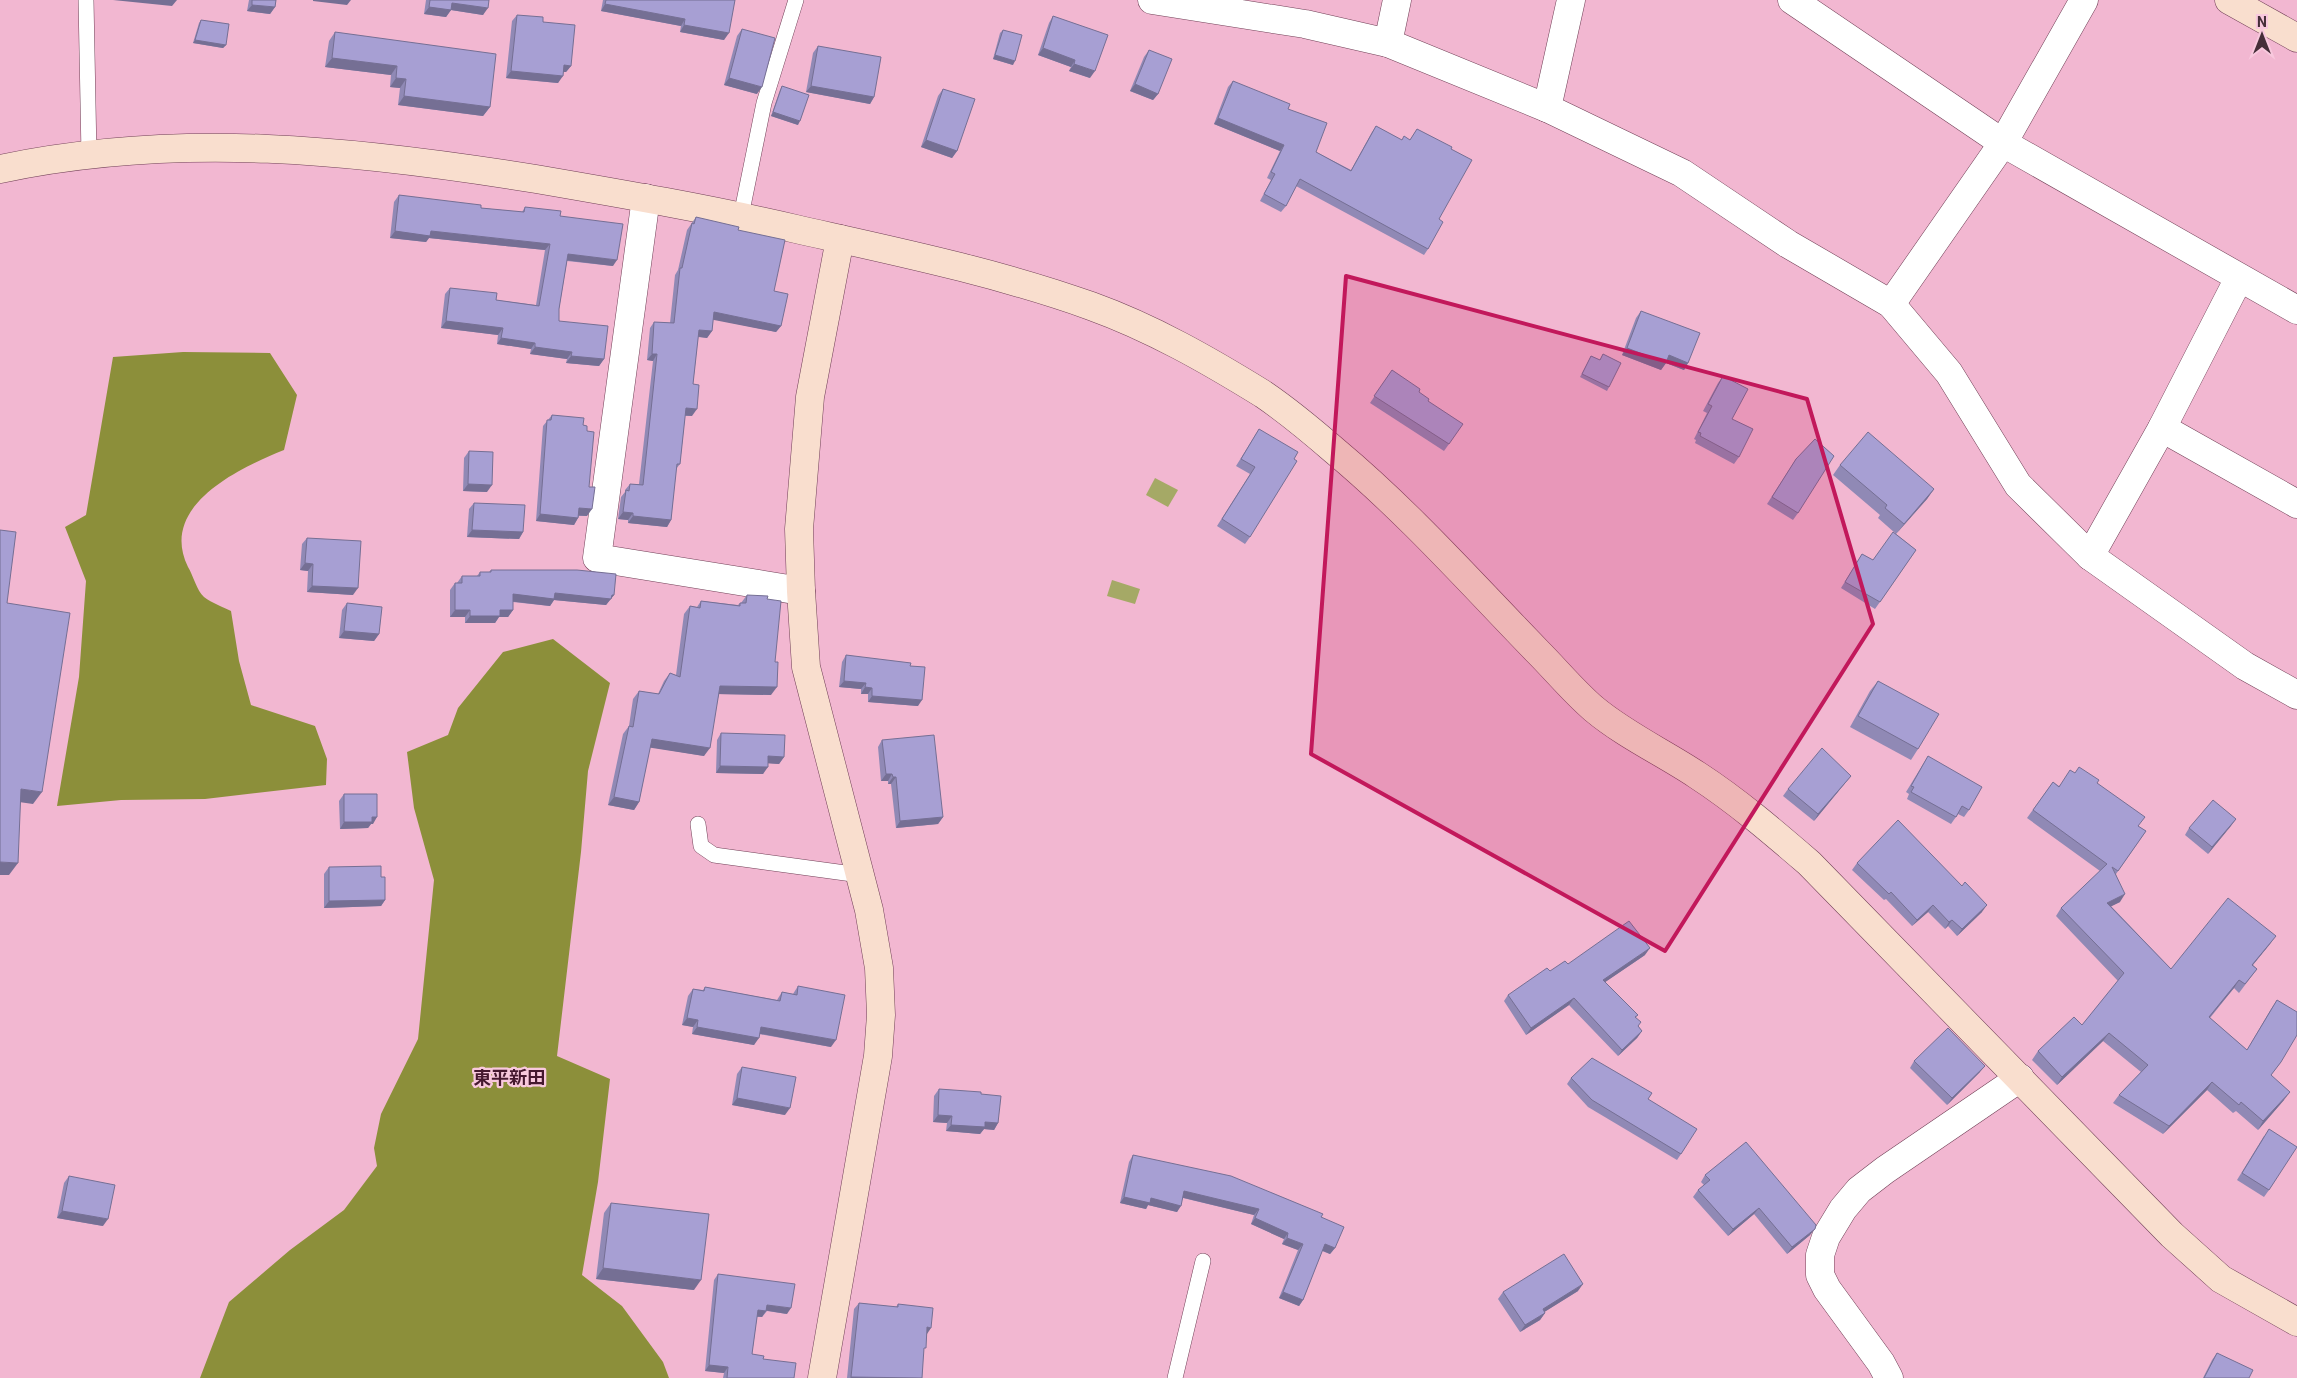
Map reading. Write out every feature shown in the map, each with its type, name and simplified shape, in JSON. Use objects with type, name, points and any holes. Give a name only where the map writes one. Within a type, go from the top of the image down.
[{"type":"street","points":[[1152,0],[1200,3],[1388,43],[1548,108],[1682,173],[1788,244],[1891,304],[1949,373],[2018,485],[2090,556],[2245,666],[2297,695]]},
{"type":"street","points":[[1388,43],[1397,0]]},
{"type":"street","points":[[1548,108],[1571,0]]},
{"type":"street","points":[[1792,0],[2003,143],[2297,310]]},
{"type":"street","points":[[1891,304],[2003,143],[2084,0]]},
{"type":"street","points":[[2229,0],[2297,38]]},
{"type":"street","points":[[0,169],[36,161],[142,148],[254,147],[436,163],[646,198],[741,216],[840,239],[994,276],[1092,306],[1167,338],[1267,397],[1300,421],[1372,482],[1439,548],[1595,710],[1701,777],[1768,828],[1809,863],[2172,1235],[2220,1279],[2297,1322]]},
{"type":"street","points":[[646,198],[597,558],[801,591]]},
{"type":"street","points":[[822,1378],[880,1039],[881,1015],[879,968],[860,875],[806,667],[801,591],[799,529],[810,397],[840,239]]},
{"type":"street","points":[[2090,556],[2162,428],[2239,278]]},
{"type":"street","points":[[2162,428],[2297,504]]},
{"type":"street","points":[[1889,1378],[1881,1363],[1820,1275],[1820,1255],[1826,1238],[1843,1210],[1859,1190],[1884,1170],[2020,1078]]},
{"type":"lane","points":[[86,0],[88,155]]},
{"type":"lane","points":[[741,216],[764,103],[796,0]]},
{"type":"lane","points":[[698,824],[701,846],[714,856],[860,875]]},
{"type":"lane","points":[[1175,1378],[1203,1261]]},
{"type":"highlighted area","points":[[1346,276],[1807,399],[1873,624],[1665,951],[1311,754]]},
{"type":"green space","points":[[1155,478],[1178,490],[1168,507],[1146,495]]},
{"type":"green space","points":[[1112,580],[1140,589],[1135,604],[1107,596]]},
{"type":"shaded area","points":[[183,352],[270,353],[297,395],[284,450],[246,467],[208,492],[193,508],[184,526],[182,545],[188,567],[204,597],[231,611],[239,661],[251,705],[315,726],[327,759],[326,785],[205,799],[121,800],[57,806],[79,677],[86,581],[65,527],[86,515],[113,357]]},
{"type":"shaded area","points":[[553,639],[610,683],[588,771],[581,852],[557,1056],[610,1079],[598,1182],[582,1275],[622,1306],[663,1362],[669,1378],[200,1378],[229,1302],[290,1250],[344,1210],[377,1166],[374,1148],[381,1114],[418,1039],[434,880],[414,808],[407,752],[448,735],[458,708],[503,652]]},
{"type":"building","points":[[252,0],[276,0],[275,7],[252,5]]},
{"type":"building","points":[[430,0],[489,0],[488,8],[452,3],[451,10],[429,7]]},
{"type":"building","points":[[606,0],[735,0],[729,33],[684,25],[685,19],[605,4]]},
{"type":"building","points":[[517,15],[543,17],[543,22],[575,25],[571,66],[564,65],[563,76],[511,71]]},
{"type":"building","points":[[1053,16],[1108,35],[1095,71],[1074,64],[1075,60],[1043,48]]},
{"type":"building","points":[[201,20],[229,24],[226,45],[195,40]]},
{"type":"building","points":[[742,29],[775,38],[762,87],[729,78]]},
{"type":"building","points":[[1003,30],[1022,35],[1015,61],[995,55]]},
{"type":"building","points":[[335,32],[496,54],[490,107],[404,96],[406,79],[396,78],[397,66],[332,58]]},
{"type":"building","points":[[818,46],[881,57],[874,97],[811,86]]},
{"type":"building","points":[[1149,50],[1172,59],[1158,94],[1135,84]]},
{"type":"building","points":[[1233,81],[1290,104],[1288,109],[1327,123],[1316,152],[1351,171],[1376,126],[1402,140],[1404,136],[1410,140],[1417,129],[1452,147],[1451,149],[1472,160],[1439,219],[1443,222],[1428,249],[1300,179],[1286,206],[1264,194],[1275,174],[1271,172],[1284,145],[1218,118]]},
{"type":"building","points":[[782,86],[809,95],[800,121],[773,112]]},
{"type":"building","points":[[943,89],[975,99],[957,151],[926,140]]},
{"type":"building","points":[[399,195],[481,205],[481,208],[524,212],[525,207],[561,211],[560,216],[623,224],[617,260],[568,254],[559,309],[559,321],[608,326],[604,359],[571,356],[572,352],[535,347],[535,343],[501,338],[503,328],[446,321],[450,288],[497,293],[496,300],[539,306],[550,244],[431,231],[430,236],[395,231]]},
{"type":"building","points":[[696,217],[739,227],[738,230],[785,240],[774,291],[788,294],[781,326],[714,312],[712,331],[699,330],[693,384],[699,385],[697,409],[686,408],[671,520],[633,516],[633,513],[623,512],[626,490],[629,491],[630,484],[643,485],[657,354],[652,354],[654,322],[674,323],[680,268],[682,268],[692,223],[694,224]]},
{"type":"building","points":[[1641,311],[1700,333],[1688,363],[1669,355],[1666,363],[1627,348]]},
{"type":"building","points":[[1603,354],[1621,363],[1609,387],[1582,374],[1591,356],[1600,360]]},
{"type":"building","points":[[1392,370],[1420,389],[1419,392],[1429,399],[1428,401],[1463,424],[1449,444],[1374,396]]},
{"type":"building","points":[[1723,376],[1748,389],[1732,419],[1753,429],[1739,457],[1700,436],[1701,433],[1698,432],[1712,406],[1708,404]]},
{"type":"building","points":[[552,415],[584,418],[583,425],[587,426],[587,431],[594,432],[589,487],[595,487],[592,509],[579,508],[578,518],[540,514],[547,420],[551,420]]},
{"type":"building","points":[[1259,429],[1298,452],[1294,459],[1297,461],[1250,537],[1222,519],[1255,467],[1241,459]]},
{"type":"building","points":[[1868,432],[1934,489],[1904,524],[1885,508],[1887,505],[1840,465]]},
{"type":"building","points":[[1815,439],[1834,456],[1798,513],[1772,497],[1796,459]]},
{"type":"building","points":[[469,451],[493,452],[492,485],[468,484]]},
{"type":"building","points":[[474,503],[525,505],[523,532],[472,530]]},
{"type":"building","points":[[0,530],[16,532],[7,603],[70,613],[42,792],[21,789],[18,863],[0,862]]},
{"type":"building","points":[[1893,532],[1916,550],[1880,602],[1845,582],[1862,554],[1873,560]]},
{"type":"building","points":[[307,538],[361,541],[358,588],[312,586],[313,564],[305,563]]},
{"type":"building","points":[[491,570],[577,570],[616,574],[614,595],[612,595],[611,599],[555,593],[554,599],[513,594],[513,610],[500,610],[500,616],[470,616],[470,610],[455,610],[455,583],[462,583],[462,576],[480,576],[480,572],[491,572]]},
{"type":"building","points":[[747,595],[768,596],[767,599],[781,601],[775,662],[778,662],[777,687],[720,686],[710,748],[652,739],[639,802],[614,797],[629,726],[633,727],[639,691],[659,694],[670,673],[680,677],[690,606],[700,608],[701,601],[740,606],[740,603],[746,603]]},
{"type":"building","points":[[347,603],[382,607],[379,634],[344,631]]},
{"type":"building","points":[[846,655],[911,663],[910,666],[925,667],[922,700],[872,696],[872,688],[865,687],[866,683],[844,681]]},
{"type":"building","points":[[1878,681],[1939,714],[1918,749],[1858,716]]},
{"type":"building","points":[[721,733],[785,735],[784,757],[768,756],[768,767],[720,766]]},
{"type":"building","points":[[934,735],[943,817],[900,821],[896,777],[893,777],[892,774],[886,774],[882,740]]},
{"type":"building","points":[[1822,748],[1851,776],[1818,814],[1788,789]]},
{"type":"building","points":[[1928,756],[1982,787],[1969,810],[1962,806],[1956,817],[1911,792],[1914,787],[1911,786]]},
{"type":"building","points":[[2079,767],[2099,780],[2097,783],[2145,817],[2138,826],[2146,831],[2118,871],[2112,867],[2125,894],[2107,903],[2171,969],[2228,898],[2276,936],[2252,965],[2257,969],[2245,984],[2239,980],[2209,1017],[2247,1050],[2277,1000],[2297,1012],[2297,1035],[2271,1075],[2290,1092],[2263,1121],[2241,1102],[2239,1105],[2212,1082],[2169,1126],[2119,1095],[2148,1065],[2109,1033],[2062,1077],[2038,1051],[2074,1017],[2082,1025],[2124,973],[2061,908],[2107,864],[2033,810],[2053,782],[2059,787],[2070,770],[2075,773]]},
{"type":"building","points":[[344,794],[377,794],[377,817],[372,817],[372,822],[344,822]]},
{"type":"building","points":[[2213,800],[2236,819],[2212,847],[2189,828]]},
{"type":"building","points":[[1898,820],[1962,886],[1965,882],[1987,905],[1962,929],[1952,920],[1949,922],[1933,905],[1917,920],[1891,892],[1889,894],[1857,863]]},
{"type":"building","points":[[381,866],[381,877],[385,877],[385,900],[329,901],[329,867]]},
{"type":"building","points":[[1629,921],[1650,948],[1603,980],[1638,1015],[1635,1017],[1641,1022],[1638,1026],[1642,1031],[1622,1050],[1574,998],[1531,1028],[1508,995],[1547,968],[1550,971],[1565,961],[1568,964]]},
{"type":"building","points":[[798,986],[845,995],[836,1040],[761,1027],[759,1038],[697,1027],[698,1020],[687,1018],[693,989],[704,991],[705,987],[780,1001],[782,992],[797,995]]},
{"type":"building","points":[[1948,1028],[1985,1066],[1952,1098],[1914,1061]]},
{"type":"building","points":[[1592,1058],[1652,1093],[1648,1099],[1697,1129],[1681,1154],[1592,1100],[1571,1078]]},
{"type":"building","points":[[742,1067],[796,1077],[790,1108],[737,1098]]},
{"type":"building","points":[[939,1089],[981,1092],[981,1094],[1001,1096],[998,1123],[985,1122],[985,1127],[951,1125],[952,1116],[938,1115]]},
{"type":"building","points":[[2269,1129],[2297,1147],[2269,1190],[2242,1173]]},
{"type":"building","points":[[1746,1142],[1816,1225],[1815,1229],[1792,1247],[1759,1208],[1733,1229],[1698,1190],[1710,1180],[1705,1175]]},
{"type":"building","points":[[1133,1155],[1231,1176],[1323,1214],[1321,1217],[1344,1227],[1335,1248],[1325,1244],[1303,1300],[1283,1292],[1303,1244],[1287,1238],[1288,1233],[1255,1218],[1259,1209],[1184,1191],[1181,1206],[1151,1198],[1150,1203],[1124,1197]]},
{"type":"building","points":[[69,1176],[115,1185],[108,1219],[62,1211]]},
{"type":"building","points":[[611,1203],[709,1214],[701,1280],[603,1268]]},
{"type":"building","points":[[1564,1254],[1583,1284],[1543,1309],[1545,1313],[1525,1325],[1503,1292]]},
{"type":"building","points":[[718,1274],[795,1284],[791,1308],[767,1305],[766,1311],[758,1310],[752,1354],[764,1356],[763,1359],[796,1363],[794,1378],[727,1378],[728,1367],[709,1365]]},
{"type":"building","points":[[859,1303],[898,1307],[898,1304],[933,1308],[931,1328],[927,1327],[922,1378],[851,1377]]},
{"type":"building","points":[[2217,1353],[2253,1370],[2249,1378],[2204,1378]]},
{"type":"district","name":"東平新田","points":[[509,1077]]}]
